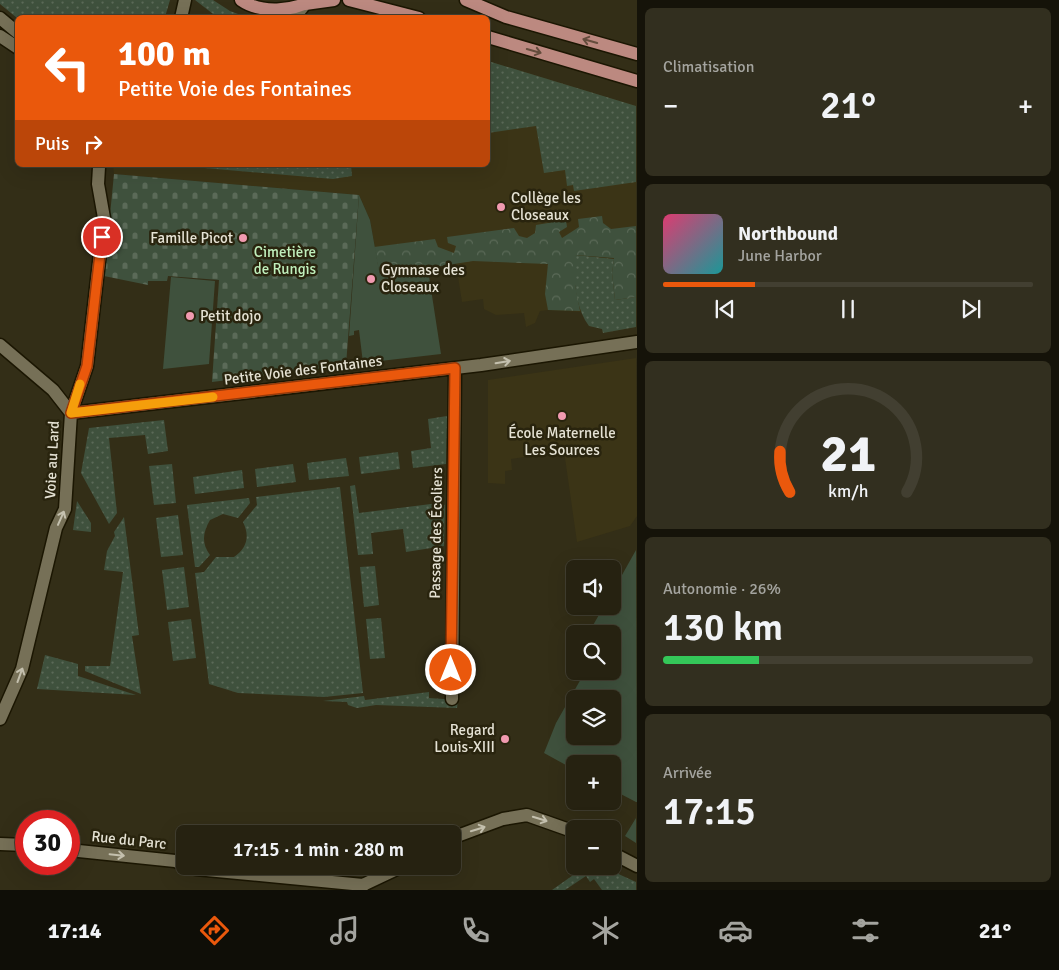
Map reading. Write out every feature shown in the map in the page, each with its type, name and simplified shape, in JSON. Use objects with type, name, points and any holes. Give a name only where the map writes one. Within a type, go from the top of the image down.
[{"type":"main road","points":[[241,0],[264,8],[276,9],[293,8],[309,2],[334,0]]},
{"type":"main road","points":[[349,0],[408,15]]},
{"type":"main road","points":[[466,0],[506,17],[636,54]]},
{"type":"main road","points":[[490,38],[636,81]]},
{"type":"street","points":[[182,15],[185,0]]},
{"type":"street","points":[[297,15],[309,2]]},
{"type":"street","points":[[0,18],[15,30]]},
{"type":"street","points":[[0,36],[15,46]]},
{"type":"street","name":"Voie au Lard","points":[[0,720],[22,669],[56,528],[65,509],[71,413],[88,356],[104,218],[98,184],[99,167]]},
{"type":"street","name":"Petite Voie des Fontaines","points":[[71,413],[455,368],[636,342]]},
{"type":"street","points":[[0,345],[53,390],[71,413]]},
{"type":"street","name":"Passage des Écoliers","points":[[452,699],[455,368]]},
{"type":"street","points":[[461,835],[502,819],[527,815],[566,829]]},
{"type":"street","points":[[0,844],[15,845]]},
{"type":"street","name":"Rue du Parc","points":[[80,851],[176,861]]},
{"type":"street","points":[[621,858],[636,866]]},
{"type":"street","points":[[248,875],[362,888],[386,875]]},
{"type":"shaded area","name":"Collège les Closeaux","points":[[490,62],[636,106],[636,327],[603,333],[602,329],[589,326],[583,312],[548,310],[540,311],[535,323],[526,327],[524,313],[496,315],[484,309],[483,299],[462,302],[456,264],[435,267],[429,276],[380,276],[370,220],[359,195],[114,174],[113,167],[490,167]]},
{"type":"shaded area","name":"École Maternelle Les Sources","points":[[636,358],[637,516],[630,526],[577,542],[564,451],[511,459],[512,470],[505,471],[505,484],[488,483],[488,380]]},
{"type":"green space","points":[[0,0],[170,0],[166,15],[15,16],[0,4]]},
{"type":"green space","points":[[195,0],[213,0],[230,11],[241,15],[214,15]]},
{"type":"green space","points":[[490,62],[636,106],[636,182],[574,191],[573,185],[567,186],[565,170],[544,173],[536,126],[490,133]]},
{"type":"green space","points":[[193,167],[351,167],[352,176],[333,179]]},
{"type":"green space","name":"Cimetière de Rungis","points":[[114,174],[359,195],[346,365],[212,382],[219,280],[168,276],[167,281],[148,281],[148,285],[104,276]]},
{"type":"green space","name":"Gymnase des Closeaux","points":[[359,195],[370,220],[380,276],[389,275],[390,281],[429,276],[441,354],[363,363],[359,330],[354,331],[354,335],[349,336]]},
{"type":"green space","points":[[602,216],[603,223],[611,229],[636,226],[636,297],[615,300],[612,273],[614,258],[575,255],[575,285],[580,311],[548,310],[545,294],[548,264],[473,261],[435,267],[429,276],[389,282],[380,276],[374,247],[435,239],[438,247],[454,253],[456,246],[448,243],[447,237],[514,228],[519,236],[527,238],[535,233],[536,225],[566,220],[567,227],[559,232],[562,238],[579,227],[578,219]]},
{"type":"green space","points":[[575,255],[614,259],[612,273],[615,300],[636,297],[636,327],[603,333],[602,329],[589,326],[584,318],[576,292]]},
{"type":"green space","name":"Petit dojo","points":[[171,277],[215,281],[209,364],[163,369]]},
{"type":"green space","points":[[447,416],[446,464],[413,468],[411,451],[431,448],[428,419]]},
{"type":"green space","points":[[164,420],[168,451],[148,454],[145,435],[109,438],[117,513],[109,524],[81,473],[89,428]]},
{"type":"green space","points":[[398,452],[400,469],[361,474],[359,457]]},
{"type":"green space","points":[[346,458],[349,476],[309,480],[307,463]]},
{"type":"green space","points":[[172,464],[176,503],[154,505],[149,466]]},
{"type":"green space","points":[[293,464],[296,482],[257,487],[255,469]]},
{"type":"green space","points":[[242,470],[244,488],[195,494],[193,477]]},
{"type":"green space","points":[[355,485],[359,513],[439,503],[445,505],[444,546],[406,552],[403,529],[371,533],[373,554],[358,555],[350,486]]},
{"type":"green space","points":[[340,487],[363,693],[324,697],[238,693],[209,684],[195,573],[204,572],[216,557],[234,557],[242,550],[247,537],[243,522],[257,505],[256,497]]},
{"type":"green space","points":[[249,498],[250,503],[238,518],[223,514],[210,520],[204,542],[210,555],[199,567],[195,567],[187,505]]},
{"type":"green space","points":[[77,501],[91,523],[91,532],[73,530]]},
{"type":"green space","points":[[178,515],[183,555],[161,557],[156,518]]},
{"type":"green space","points":[[124,517],[139,635],[132,636],[141,694],[85,671],[85,666],[110,666],[123,572],[104,570],[107,551],[115,536],[114,532]]},
{"type":"green space","points":[[636,550],[637,802],[621,794],[621,755],[566,755],[566,765],[544,753],[556,723],[566,705],[566,745],[621,745],[621,690],[575,690],[580,680],[621,680],[621,625],[593,625],[599,615],[621,615],[621,577]]},
{"type":"green space","points":[[375,566],[379,605],[364,607],[360,567]]},
{"type":"green space","points":[[184,567],[189,607],[167,610],[162,570]]},
{"type":"green space","points":[[381,618],[385,658],[370,659],[366,619]]},
{"type":"green space","points":[[191,619],[196,658],[173,661],[168,622]]},
{"type":"green space","points":[[45,655],[78,664],[78,676],[136,695],[37,689]]},
{"type":"green space","points":[[429,692],[429,698],[458,700],[457,708],[376,705],[357,708],[348,705],[347,702],[323,701],[364,696],[365,700]]},
{"type":"green space","points":[[636,818],[636,843],[625,836]]},
{"type":"green space","points":[[573,875],[621,875],[636,882],[636,890],[602,890],[594,879],[590,882],[586,876],[565,890],[552,890]]},
{"type":"slow traffic","points":[[80,384],[71,413],[213,397]]},
{"type":"place","name":"Collège les Closeaux","points":[[501,207]]},
{"type":"place","name":"Famille Picot","points":[[243,238]]},
{"type":"place","name":"Gymnase des Closeaux","points":[[371,279]]},
{"type":"place","name":"Petit dojo","points":[[190,316]]},
{"type":"place","name":"École Maternelle Les Sources","points":[[562,416]]},
{"type":"place","name":"Regard Louis-XIII","points":[[505,739]]},
{"type":"route","points":[[102,237],[87,366],[71,413],[455,368],[451,670]]}]
